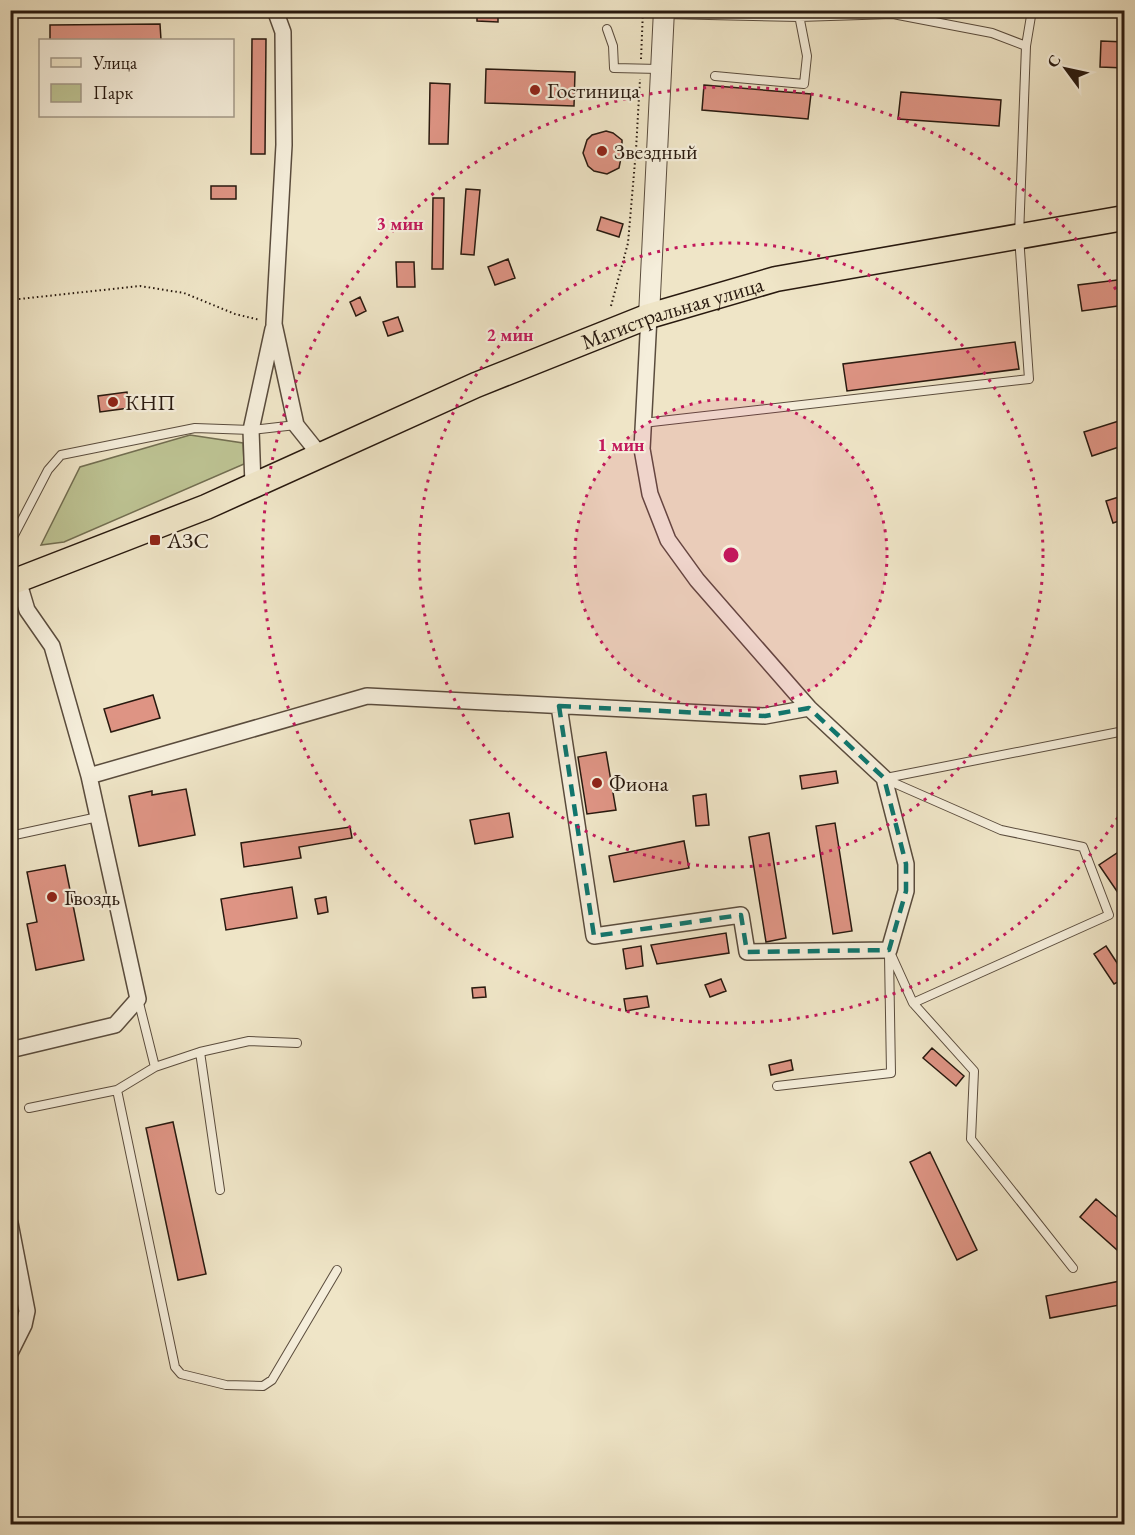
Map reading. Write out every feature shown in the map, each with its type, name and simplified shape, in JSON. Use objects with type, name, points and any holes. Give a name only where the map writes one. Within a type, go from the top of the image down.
[{"type":"main road","name":"Магистральная улица","points":[[14,582],[206,507],[476,385],[649,316],[776,279],[1125,218]]},
{"type":"street","points":[[253,485],[250,430],[274,324],[284,146],[283,32],[275,10]]},
{"type":"street","points":[[559,706],[594,936],[741,915],[747,952],[889,950],[906,891],[906,864],[884,778],[809,708],[697,580],[668,540],[650,494],[642,449],[664,12]]},
{"type":"street","points":[[274,324],[296,425],[320,455]]},
{"type":"street","points":[[10,1050],[115,1025],[138,999],[94,818],[89,776],[52,646],[27,610],[14,582]]},
{"type":"street","points":[[89,776],[367,696],[765,716],[809,708]]},
{"type":"street","points":[[10,1223],[27,1311],[24,1325],[10,1353]]},
{"type":"lane","points":[[643,423],[1029,380],[1019,236],[1026,46],[1032,10]]},
{"type":"lane","points":[[664,12],[893,14],[992,33],[1026,46]]},
{"type":"lane","points":[[715,76],[804,84],[807,56],[798,14]]},
{"type":"lane","points":[[607,29],[613,46],[614,68],[661,69]]},
{"type":"lane","points":[[10,543],[48,470],[61,455],[195,428],[250,430],[296,425]]},
{"type":"lane","points":[[884,778],[1125,730]]},
{"type":"lane","points":[[884,778],[1001,830],[1083,847],[1109,915],[913,1003]]},
{"type":"lane","points":[[10,836],[94,818]]},
{"type":"lane","points":[[889,950],[913,1003],[974,1071],[971,1139],[1073,1268]]},
{"type":"lane","points":[[777,1086],[891,1073],[889,950]]},
{"type":"lane","points":[[138,999],[156,1067]]},
{"type":"lane","points":[[29,1108],[117,1090],[156,1067],[200,1052],[249,1041],[297,1043]]},
{"type":"lane","points":[[200,1052],[220,1190]]},
{"type":"lane","points":[[117,1090],[175,1367],[181,1374],[226,1385],[263,1386],[272,1380],[337,1270]]},
{"type":"path","points":[[611,306],[628,243],[636,150],[643,10]]},
{"type":"path","points":[[10,300],[140,286],[184,293],[235,314],[274,324]]},
{"type":"highlighted area","points":[[559,706],[765,716],[809,708],[884,778],[906,864],[906,891],[889,950],[747,952],[741,915],[594,936]]},
{"type":"green space","points":[[190,435],[243,443],[244,464],[64,542],[41,545],[80,467]]},
{"type":"building","points":[[477,10],[498,10],[498,22],[477,21]]},
{"type":"building","points":[[160,24],[161,39],[50,39],[50,25]]},
{"type":"building","points":[[252,39],[266,39],[265,154],[251,154]]},
{"type":"building","points":[[1101,41],[1125,42],[1125,68],[1100,67]]},
{"type":"building","points":[[486,69],[575,72],[574,106],[485,103]]},
{"type":"building","points":[[430,83],[450,84],[448,144],[429,144]]},
{"type":"building","points":[[704,85],[811,94],[808,119],[702,110]]},
{"type":"building","points":[[901,92],[1001,100],[999,126],[898,119]]},
{"type":"building","points":[[606,131],[622,140],[619,168],[607,174],[594,171],[588,166],[583,153],[587,140],[592,135]]},
{"type":"building","points":[[211,186],[236,186],[236,199],[211,199]]},
{"type":"building","points":[[466,189],[480,190],[474,255],[461,254]]},
{"type":"building","points":[[433,198],[444,198],[443,269],[432,269]]},
{"type":"building","points":[[601,217],[623,224],[619,237],[597,230]]},
{"type":"building","points":[[508,259],[515,278],[495,285],[488,267]]},
{"type":"building","points":[[396,262],[414,262],[415,287],[397,287]]},
{"type":"building","points":[[1125,279],[1125,305],[1082,311],[1078,285]]},
{"type":"building","points":[[360,297],[366,311],[356,316],[350,302]]},
{"type":"building","points":[[398,317],[403,331],[388,336],[383,322]]},
{"type":"building","points":[[1015,342],[1019,369],[847,391],[843,364]]},
{"type":"building","name":"КНП","points":[[127,392],[129,408],[100,412],[98,396]]},
{"type":"building","points":[[1125,419],[1125,445],[1092,456],[1084,432]]},
{"type":"building","points":[[1125,495],[1125,519],[1113,523],[1106,501]]},
{"type":"building","points":[[153,695],[160,718],[111,732],[104,709]]},
{"type":"building","name":"Фиона","points":[[606,752],[616,810],[587,814],[578,757]]},
{"type":"building","points":[[836,771],[838,783],[802,789],[800,776]]},
{"type":"building","points":[[186,789],[195,835],[139,846],[129,796],[152,791],[152,795]]},
{"type":"building","points":[[706,794],[709,825],[696,826],[693,796]]},
{"type":"building","points":[[509,813],[513,837],[475,844],[470,820]]},
{"type":"building","points":[[835,823],[852,931],[833,934],[816,826]]},
{"type":"building","points":[[350,827],[352,838],[299,847],[301,858],[244,867],[241,843]]},
{"type":"building","points":[[769,833],[786,938],[766,942],[749,837]]},
{"type":"building","points":[[684,841],[689,868],[614,882],[609,856]]},
{"type":"building","points":[[1120,851],[1125,857],[1125,903],[1099,865]]},
{"type":"building","name":"Гвоздь","points":[[65,865],[84,960],[36,970],[27,924],[37,922],[27,872]]},
{"type":"building","points":[[292,887],[297,918],[226,930],[221,899]]},
{"type":"building","points":[[326,897],[328,912],[318,914],[315,899]]},
{"type":"building","points":[[726,933],[729,953],[657,964],[651,945]]},
{"type":"building","points":[[641,946],[643,966],[626,969],[623,949]]},
{"type":"building","points":[[1106,946],[1125,975],[1125,978],[1114,984],[1094,954]]},
{"type":"building","points":[[721,979],[726,991],[710,997],[705,985]]},
{"type":"building","points":[[485,987],[486,997],[473,998],[472,988]]},
{"type":"building","points":[[647,996],[649,1007],[626,1011],[624,999]]},
{"type":"building","points":[[932,1048],[964,1076],[956,1086],[923,1058]]},
{"type":"building","points":[[791,1060],[793,1070],[771,1075],[769,1065]]},
{"type":"building","points":[[173,1122],[206,1274],[178,1280],[146,1128]]},
{"type":"building","points":[[930,1152],[977,1250],[957,1260],[910,1162]]},
{"type":"building","points":[[1096,1199],[1125,1224],[1125,1257],[1080,1217]]},
{"type":"building","points":[[1125,1280],[1125,1304],[1050,1318],[1046,1296]]},
{"type":"place","name":"Гостиница","points":[[535,90]]},
{"type":"place","name":"Звездный","points":[[602,151]]},
{"type":"place","name":"КНП","points":[[113,402]]},
{"type":"place","name":"АЗС","points":[[155,540]]},
{"type":"place","name":"Фиона","points":[[597,783]]},
{"type":"place","name":"Гвоздь","points":[[52,897]]}]
